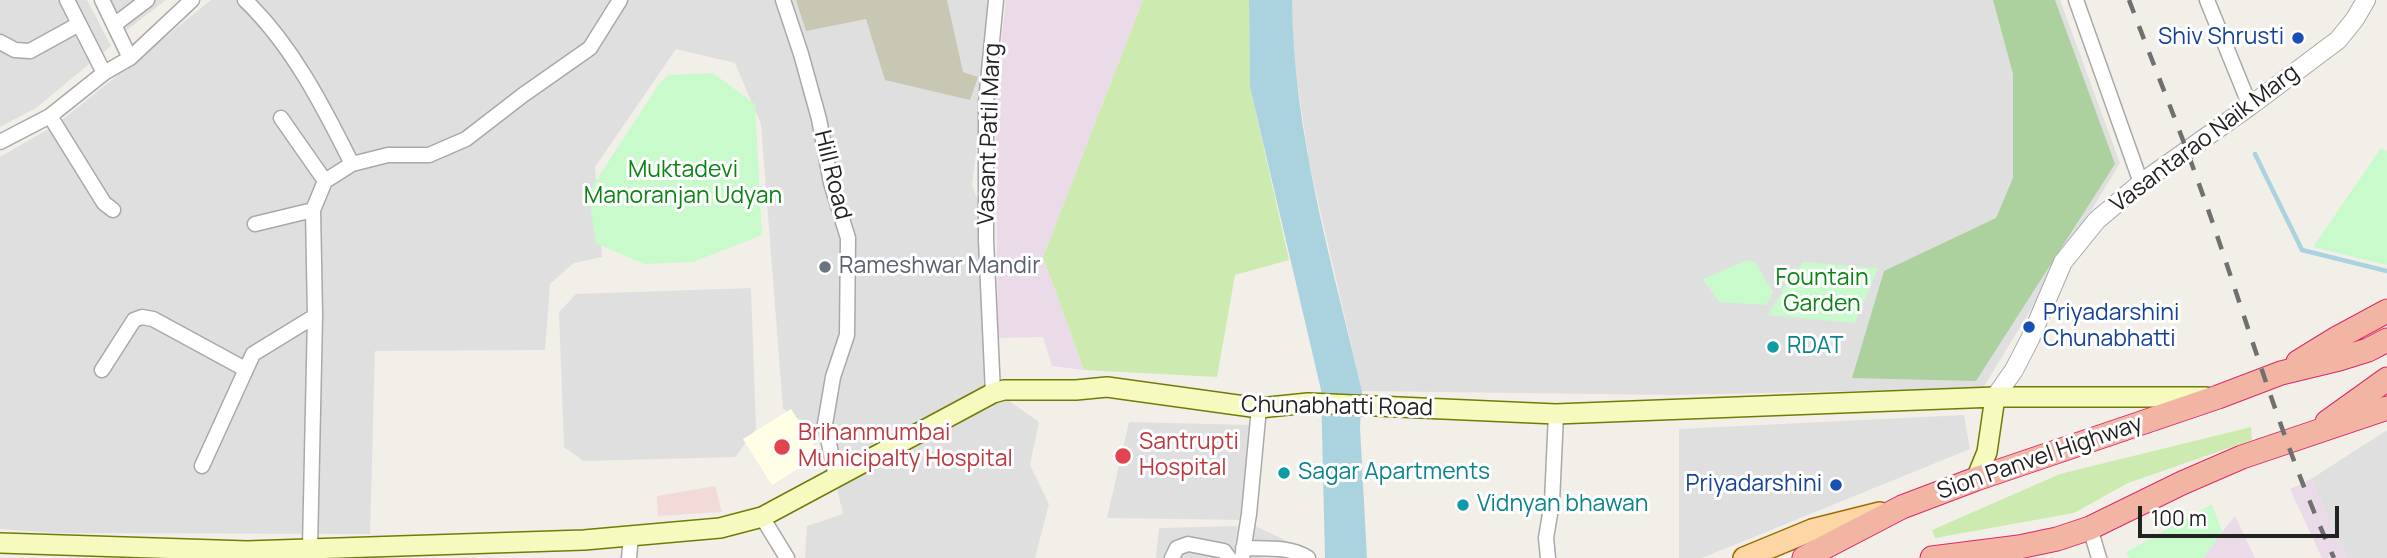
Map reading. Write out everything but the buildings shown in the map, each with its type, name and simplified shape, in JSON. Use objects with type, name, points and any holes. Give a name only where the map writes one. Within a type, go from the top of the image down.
[{"type":"highway","points":[[2281,373],[2387,311]]},
{"type":"highway","points":[[2281,373],[2368,351],[2387,340]]},
{"type":"highway","name":"Sion Panvel Highway","points":[[1804,558],[1902,507],[2281,373]]},
{"type":"highway","points":[[2304,438],[2387,379]]},
{"type":"highway","points":[[1933,558],[2019,547],[2057,539],[2090,528],[2242,457],[2387,408]]},
{"type":"main road","name":"Chunabhatti Road","points":[[0,543],[149,553],[247,555],[322,551],[399,552],[720,528],[762,517],[993,393],[1004,390],[1107,387],[1259,408],[1308,403],[1556,414],[1995,397],[2218,397]]},
{"type":"main road","name":"Vasantarao Naik Marg","points":[[1976,479],[1987,452],[1995,397]]},
{"type":"main road","points":[[1744,558],[1812,530],[1902,507]]},
{"type":"main road","points":[[1992,558],[2019,547]]},
{"type":"street","points":[[67,0],[104,73]]},
{"type":"street","points":[[102,0],[130,58]]},
{"type":"street","points":[[114,25],[147,0]]},
{"type":"street","points":[[0,142],[50,116],[104,73],[130,58],[192,0]]},
{"type":"street","points":[[245,0],[259,13],[280,41],[321,103],[352,164]]},
{"type":"street","points":[[322,551],[313,210],[317,195],[325,181],[352,164],[388,155],[429,155],[466,139],[590,48],[620,0]]},
{"type":"street","name":"Hill Road","points":[[783,0],[819,119],[831,183],[848,238],[846,335],[832,377],[825,424],[836,477]]},
{"type":"street","name":"Vasant Patil Marg","points":[[993,393],[986,240],[986,102],[996,0]]},
{"type":"street","points":[[2076,0],[2141,183]]},
{"type":"street","points":[[2207,0],[2250,106]]},
{"type":"street","name":"Vasantarao Naik Marg","points":[[1995,397],[2014,370],[2030,339],[2063,262],[2098,220],[2141,183],[2338,40],[2366,0]]},
{"type":"street","points":[[0,42],[15,50],[30,51],[79,24]]},
{"type":"street","points":[[50,116],[103,202],[113,210]]},
{"type":"street","points":[[281,118],[325,181]]},
{"type":"street","points":[[255,224],[313,210]]},
{"type":"street","points":[[202,466],[253,354],[315,316]]},
{"type":"street","points":[[102,370],[134,320],[142,317],[153,319],[245,369]]},
{"type":"street","points":[[1259,408],[1246,553],[1290,551],[1308,558]]},
{"type":"street","points":[[1548,558],[1546,538],[1552,502],[1556,414]]},
{"type":"street","points":[[762,517],[787,558]]},
{"type":"street","points":[[2090,528],[2099,558]]},
{"type":"street","points":[[629,558],[631,536]]},
{"type":"street","points":[[1172,558],[1177,548],[1188,544],[1224,551],[1229,558]]},
{"type":"shaded area","points":[[0,0],[87,0],[111,46],[36,108],[0,127]]},
{"type":"shaded area","points":[[97,0],[166,0],[115,39]]},
{"type":"shaded area","points":[[211,0],[995,0],[972,185],[990,235],[995,391],[1039,422],[1030,465],[1049,504],[1035,558],[805,558],[807,526],[843,514],[825,437],[783,409],[761,124],[735,63],[676,49],[595,167],[602,257],[574,263],[550,284],[545,350],[375,351],[370,534],[58,533],[0,529],[0,157],[57,124]]},
{"type":"shaded area","points":[[796,0],[947,0],[963,72],[978,77],[970,100],[885,80],[866,19],[806,31]]},
{"type":"shaded area","points":[[1006,0],[1143,0],[1043,257],[1084,370],[1052,366],[1043,337],[998,338],[995,95]]},
{"type":"shaded area","points":[[1292,0],[2060,0],[2120,163],[1983,388],[1674,395],[1362,391],[1310,167],[1292,47]]},
{"type":"shaded area","points":[[751,288],[756,429],[735,457],[584,461],[564,447],[559,312],[576,294]]},
{"type":"shaded area","name":"Brihanmumbai Municipalty Hospital","points":[[791,409],[820,455],[772,485],[743,439]]},
{"type":"shaded area","points":[[1964,415],[1970,449],[1702,558],[1679,558],[1679,429]]},
{"type":"shaded area","points":[[1129,422],[1251,425],[1244,520],[1107,518]]},
{"type":"shaded area","points":[[2387,430],[2387,558],[2347,558],[2311,479]]},
{"type":"shaded area","points":[[2311,479],[2347,558],[2322,558],[2290,489]]},
{"type":"shaded area","points":[[715,486],[722,512],[658,516],[657,496]]},
{"type":"shaded area","points":[[2235,516],[2255,558],[2203,558],[2222,532]]},
{"type":"shaded area","points":[[1253,525],[1317,555],[1316,558],[1248,558]]},
{"type":"shaded area","points":[[1238,526],[1233,558],[1156,558],[1159,528]]},
{"type":"green space","points":[[1143,0],[1249,0],[1250,87],[1289,260],[1235,275],[1217,377],[1084,370],[1043,257]]},
{"type":"green space","points":[[1993,0],[2055,0],[2115,164],[1976,381],[1852,378],[1884,271],[1996,218],[2013,178],[2013,74]]},
{"type":"green space","name":"Muktadevi Manoranjan Udyan","points":[[713,73],[755,104],[762,235],[693,262],[644,264],[596,243],[588,193],[659,84],[668,75]]},
{"type":"green space","points":[[2381,148],[2387,151],[2387,265],[2313,247]]},
{"type":"green space","points":[[1747,260],[1755,262],[1773,292],[1766,305],[1719,302],[1703,279]]},
{"type":"green space","name":"Fountain Garden","points":[[1803,262],[1878,268],[1855,323],[1768,315]]},
{"type":"green space","points":[[2251,427],[2252,440],[2128,483],[2074,513],[1935,538],[1932,530],[2060,474]]},
{"type":"green space","points":[[2212,504],[2222,532],[2203,558],[2129,558],[2126,552]]},
{"type":"water","points":[[1249,0],[1292,0],[1294,50],[1307,148],[1327,246],[1362,391],[1360,428],[1367,558],[1325,558],[1321,390],[1250,87]]},
{"type":"waterway","points":[[2255,154],[2302,250],[2387,271]]},
{"type":"railway","points":[[2129,0],[2199,184],[2296,466],[2334,558]]},
{"type":"place","name":"Shiv Shrusti","points":[[2298,38]]},
{"type":"place","name":"Rameshwar Mandir","points":[[825,267]]},
{"type":"place","name":"Priyadarshini Chunabhatti","points":[[2029,327]]},
{"type":"place","name":"RDAT","points":[[1773,347]]},
{"type":"place","name":"Brihanmumbai Municipalty Hospital","points":[[782,447]]},
{"type":"place","name":"Santrupti Hospital","points":[[1123,456]]},
{"type":"place","name":"Sagar Apartments","points":[[1284,473]]},
{"type":"place","name":"Priyadarshini","points":[[1836,485]]},
{"type":"place","name":"Vidnyan bhawan","points":[[1463,505]]}]
